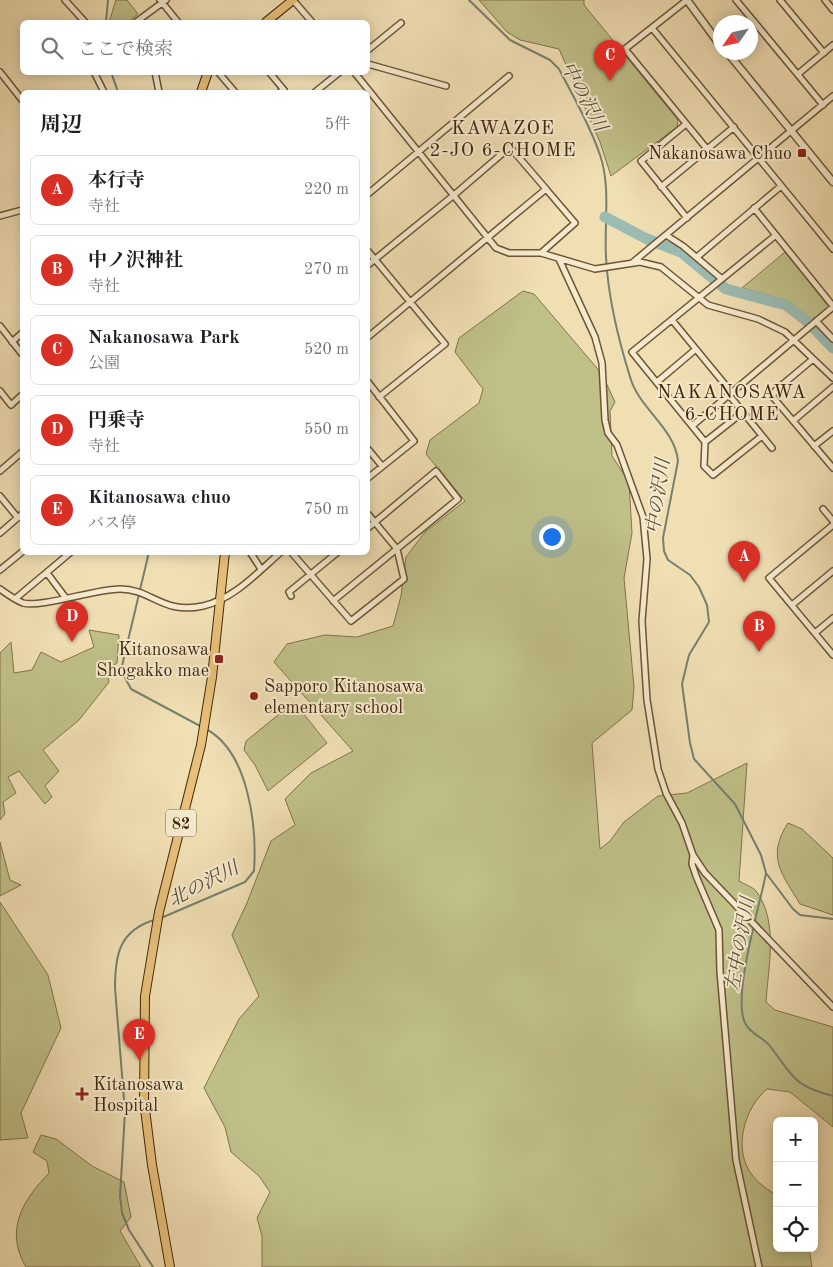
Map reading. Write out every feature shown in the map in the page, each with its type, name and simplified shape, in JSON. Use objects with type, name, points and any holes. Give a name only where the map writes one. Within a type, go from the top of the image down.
[{"type":"main road","points":[[269,20],[294,0]]},
{"type":"main road","points":[[202,90],[207,75]]},
{"type":"main road","name":"82","points":[[170,1267],[152,1165],[144,1100],[144,996],[159,912],[206,719],[225,555]]},
{"type":"street","points":[[65,0],[84,20]]},
{"type":"street","points":[[294,0],[310,20]]},
{"type":"street","points":[[707,149],[625,49],[687,0],[713,35]]},
{"type":"street","points":[[780,0],[824,53]]},
{"type":"street","points":[[825,0],[833,10]]},
{"type":"street","points":[[138,20],[162,1],[176,20]]},
{"type":"street","points":[[739,1],[823,105]]},
{"type":"street","points":[[370,48],[401,23]]},
{"type":"street","points":[[652,28],[833,249]]},
{"type":"street","points":[[798,74],[833,46]]},
{"type":"street","points":[[733,60],[833,182]]},
{"type":"street","points":[[370,65],[446,86]]},
{"type":"street","points":[[0,72],[20,97]]},
{"type":"street","points":[[96,75],[103,90]]},
{"type":"street","points":[[156,75],[159,90]]},
{"type":"street","points":[[221,75],[233,90]]},
{"type":"street","points":[[272,75],[284,90]]},
{"type":"street","points":[[318,90],[336,75]]},
{"type":"street","points":[[356,75],[367,90]]},
{"type":"street","points":[[370,192],[509,76]]},
{"type":"street","points":[[370,94],[496,248],[509,253],[541,253],[595,269],[632,263],[645,263],[661,267],[708,305],[758,319],[785,332],[833,378]]},
{"type":"street","points":[[632,263],[833,96]]},
{"type":"street","points":[[686,124],[640,161],[687,218]]},
{"type":"street","points":[[662,187],[734,127]]},
{"type":"street","points":[[370,263],[510,147],[575,223],[541,253]]},
{"type":"street","points":[[697,257],[781,186]]},
{"type":"street","points":[[370,334],[546,189]]},
{"type":"street","points":[[692,426],[833,306],[754,208]]},
{"type":"street","points":[[0,216],[20,211]]},
{"type":"street","points":[[762,436],[713,475],[704,466],[706,442],[632,352],[776,235]]},
{"type":"street","points":[[664,237],[697,257],[718,281]]},
{"type":"street","points":[[370,253],[445,344],[379,397]]},
{"type":"street","points":[[559,259],[595,337],[602,363],[605,420],[608,433],[617,445],[643,517],[647,559],[642,621],[648,700],[658,769],[666,793],[682,823],[696,876],[719,930],[720,971],[736,1160],[759,1267]]},
{"type":"street","points":[[672,320],[772,448]]},
{"type":"street","points":[[815,322],[833,339]]},
{"type":"street","points":[[0,326],[20,352]]},
{"type":"street","points":[[12,342],[20,335]]},
{"type":"street","points":[[657,382],[696,350]]},
{"type":"street","points":[[813,359],[776,390],[772,396],[833,468]]},
{"type":"street","points":[[370,385],[414,441],[370,476]]},
{"type":"street","points":[[793,420],[833,388]]},
{"type":"street","points":[[0,391],[11,405],[20,397]]},
{"type":"street","points":[[706,442],[743,412]]},
{"type":"street","points":[[814,446],[833,431]]},
{"type":"street","points":[[370,451],[382,466]]},
{"type":"street","points":[[0,471],[20,454]]},
{"type":"street","points":[[333,601],[458,499],[436,471],[370,526]]},
{"type":"street","points":[[0,496],[20,516],[0,532]]},
{"type":"street","points":[[823,509],[833,520]]},
{"type":"street","points":[[294,555],[352,622],[404,578],[397,549],[370,516]]},
{"type":"street","points":[[833,525],[769,578],[833,655]]},
{"type":"street","points":[[0,570],[20,554]]},
{"type":"street","points":[[15,599],[68,555]]},
{"type":"street","points":[[252,555],[261,569]]},
{"type":"street","points":[[0,589],[24,604],[37,604],[107,589],[133,590],[167,606],[186,609],[229,596],[277,555]]},
{"type":"street","points":[[291,596],[289,592],[334,555]]},
{"type":"street","points":[[792,605],[833,571]]},
{"type":"street","points":[[47,573],[66,597]]},
{"type":"street","points":[[815,634],[833,618]]},
{"type":"street","points":[[692,855],[705,872],[833,1007]]},
{"type":"green space","points":[[116,0],[127,0],[138,14],[130,20],[110,20]]},
{"type":"green space","points":[[479,0],[584,0],[584,5],[678,120],[677,127],[611,176],[600,142],[559,49],[520,40],[507,32]]},
{"type":"green space","points":[[785,252],[829,307],[812,320],[789,301],[742,288]]},
{"type":"green space","points":[[523,291],[534,294],[602,374],[615,402],[610,411],[612,456],[629,482],[632,533],[624,578],[634,687],[632,710],[592,743],[600,849],[610,841],[624,822],[658,796],[687,793],[747,763],[739,881],[756,891],[768,916],[770,960],[766,1002],[775,1010],[833,1027],[833,1127],[790,1092],[767,1089],[752,1107],[747,1118],[742,1142],[743,1155],[753,1176],[773,1193],[773,1252],[810,1252],[812,1267],[262,1267],[262,1236],[257,1218],[270,1192],[259,1176],[231,1152],[225,1127],[204,1088],[239,1019],[259,996],[232,935],[247,903],[271,841],[295,825],[285,799],[311,773],[353,751],[274,662],[287,644],[325,635],[357,637],[393,626],[401,596],[406,557],[425,532],[465,501],[426,454],[430,440],[479,403],[483,389],[455,352],[459,338]]},
{"type":"green space","points":[[89,630],[119,635],[117,663],[107,670],[109,682],[79,720],[43,750],[59,771],[45,786],[52,797],[45,804],[19,771],[8,777],[16,793],[3,802],[5,814],[0,820],[0,653],[11,642],[14,673],[32,670],[41,652],[61,662],[94,647]]},
{"type":"green space","points":[[294,702],[327,743],[268,791],[255,765],[244,750],[246,741]]},
{"type":"green space","points":[[788,823],[802,829],[833,858],[833,915],[800,904],[782,874],[777,856],[778,846],[781,835]]},
{"type":"green space","points":[[0,842],[10,880],[21,885],[0,896]]},
{"type":"green space","points":[[0,902],[48,975],[61,1028],[21,1113],[28,1138],[0,1140]]},
{"type":"green space","points":[[41,1135],[56,1139],[92,1166],[124,1182],[131,1217],[120,1231],[141,1267],[26,1267],[17,1240],[17,1228],[24,1205],[49,1173],[47,1161],[33,1152]]},
{"type":"waterway","name":"北の沢川","points":[[106,20],[108,0]]},
{"type":"waterway","name":"中の沢川","points":[[469,0],[510,40],[550,60],[559,69],[586,122],[600,155],[606,192],[607,272],[618,335],[636,391],[671,439],[678,461],[663,538],[664,551],[668,560],[690,575],[699,587],[707,605],[709,622],[689,655],[682,684],[694,759],[735,804],[761,855],[766,873],[793,909],[800,915],[833,919]]},
{"type":"waterway","name":"北の沢川","points":[[112,75],[117,90]]},
{"type":"waterway","points":[[605,217],[647,239],[681,252],[726,289],[786,305],[808,322],[833,348]]},
{"type":"waterway","name":"北の沢川","points":[[148,555],[121,670],[131,689],[202,727]]},
{"type":"waterway","name":"北の沢川","points":[[161,918],[245,882],[254,871],[254,833],[247,792],[241,772],[221,740],[206,729]]},
{"type":"waterway","name":"左中の沢川","points":[[766,873],[744,972],[742,1010],[745,1023],[750,1030],[770,1046],[789,1072],[802,1084],[833,1096]]},
{"type":"waterway","name":"北の沢川","points":[[153,1267],[129,1230],[122,1213],[120,1196],[125,1112],[115,988],[116,965],[121,946],[133,931],[154,920]]},
{"type":"place","name":"Nakanosawa Park","points":[[610,81]]},
{"type":"place","name":"Nakanosawa Chuo","points":[[802,153]]},
{"type":"place","name":"本行寺","points":[[744,582]]},
{"type":"place","name":"円乗寺","points":[[72,642]]},
{"type":"place","name":"中ノ沢神社","points":[[759,652]]},
{"type":"place","name":"Kitanosawa Shogakko mae","points":[[219,659]]},
{"type":"place","name":"Sapporo Kitanosawa elementary school","points":[[254,696]]},
{"type":"place","name":"Kitanosawa chuo","points":[[139,1060]]},
{"type":"place","name":"Kitanosawa Hospital","points":[[82,1094]]},
{"type":"district","name":"KAWAZOE 2-JO 6-CHOME","points":[[503,138]]},
{"type":"district","name":"NAKANOSAWA 6-CHOME","points":[[732,402]]}]
